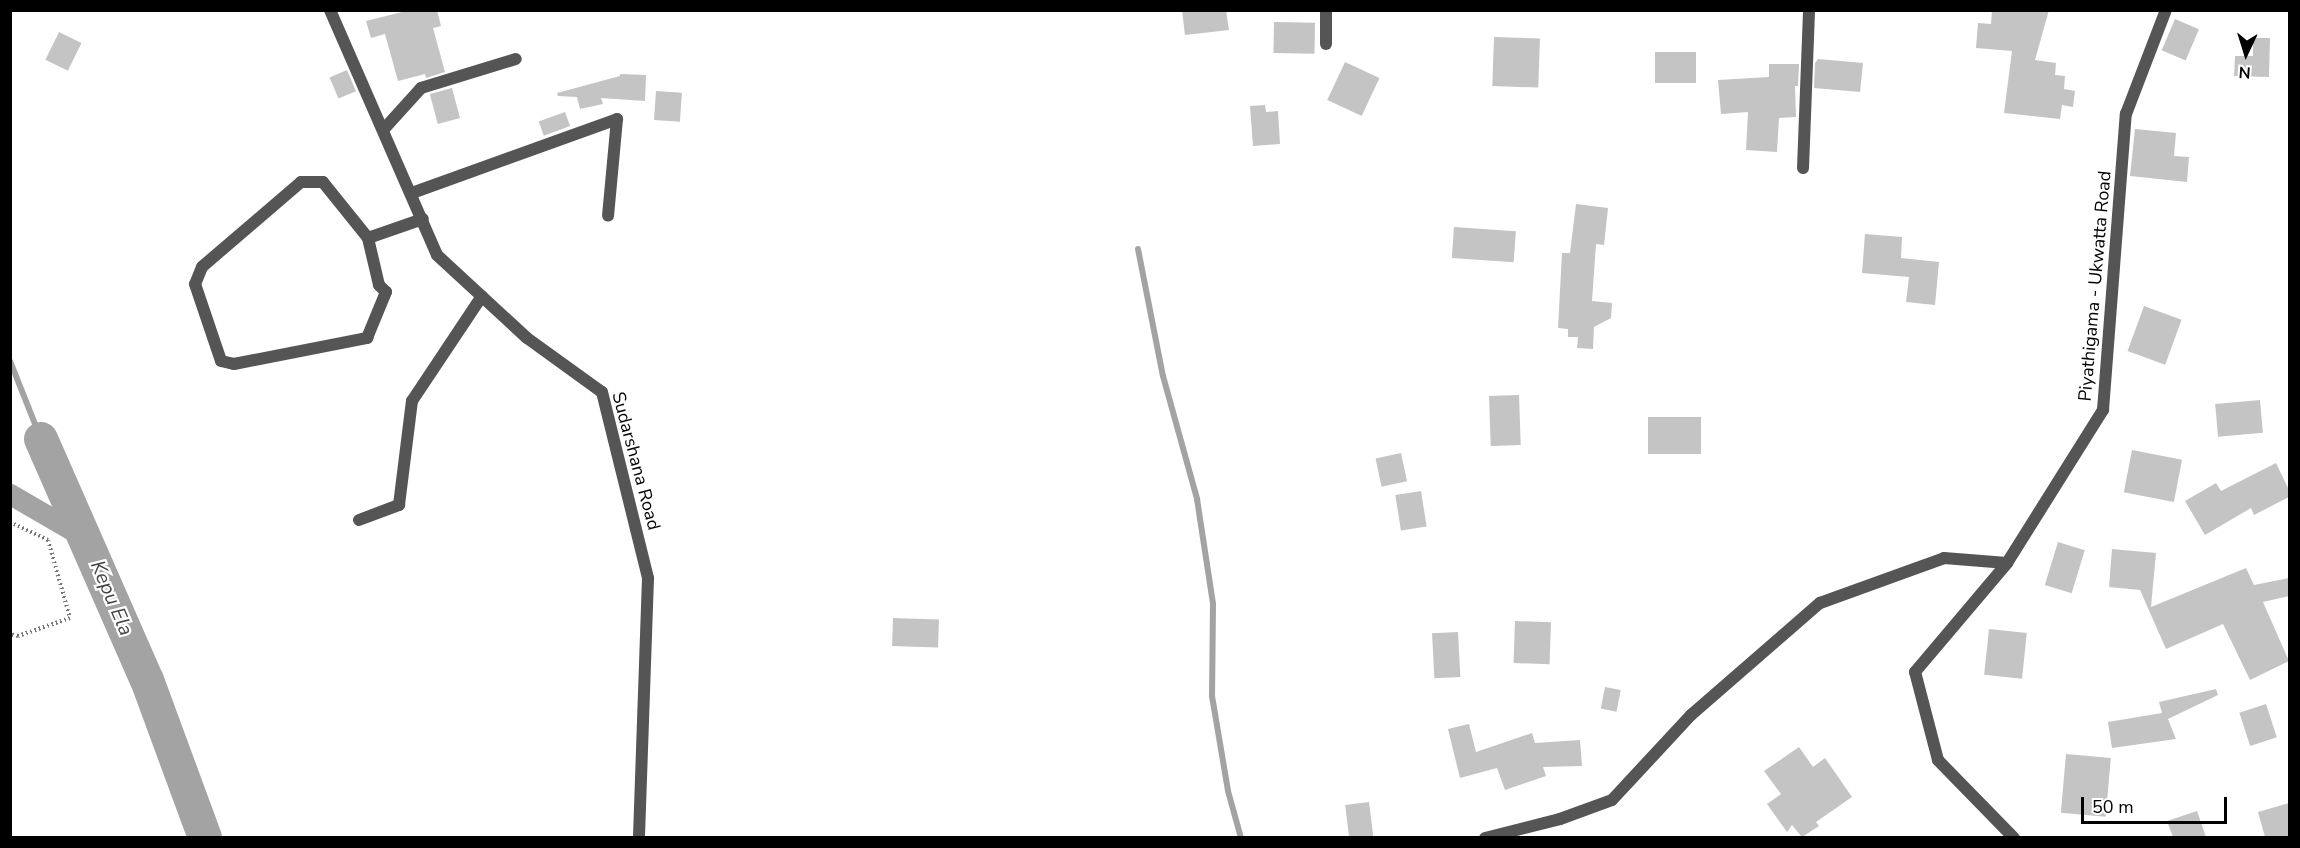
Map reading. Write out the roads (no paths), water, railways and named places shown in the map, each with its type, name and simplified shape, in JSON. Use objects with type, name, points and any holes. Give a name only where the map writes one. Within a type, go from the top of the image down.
[{"type":"street","name":"Sudarshana Road","points":[[330,10],[412,193],[437,255],[527,338],[602,392],[648,578],[639,837]]},
{"type":"street","points":[[1326,10],[1326,44]]},
{"type":"street","points":[[1803,168],[1809,10]]},
{"type":"street","name":"Piyathigama - Ukwatta Road","points":[[2014,837],[1938,760],[1915,672],[2007,563],[2103,410],[2126,114],[2166,10]]},
{"type":"street","points":[[384,129],[421,88],[516,59]]},
{"type":"street","points":[[412,193],[617,119],[608,216]]},
{"type":"street","points":[[301,182],[323,182],[368,238],[379,285],[386,292],[367,338],[234,364],[221,361],[195,284],[202,267],[301,182]]},
{"type":"street","points":[[368,238],[423,219]]},
{"type":"street","points":[[358,520],[399,505],[412,401],[482,296]]},
{"type":"street","points":[[1485,837],[1560,819],[1612,800],[1691,715],[1820,603],[1944,558],[2007,563]]},
{"type":"waterway","points":[[1138,249],[1163,376],[1197,499],[1213,604],[1212,696],[1228,791],[1241,838]]},
{"type":"waterway","name":"Kepu Ela","points":[[10,361],[41,439]]},
{"type":"waterway","name":"Kepu Ela","points":[[41,439],[147,680],[205,838]]},
{"type":"waterway","points":[[10,494],[84,537]]}]
